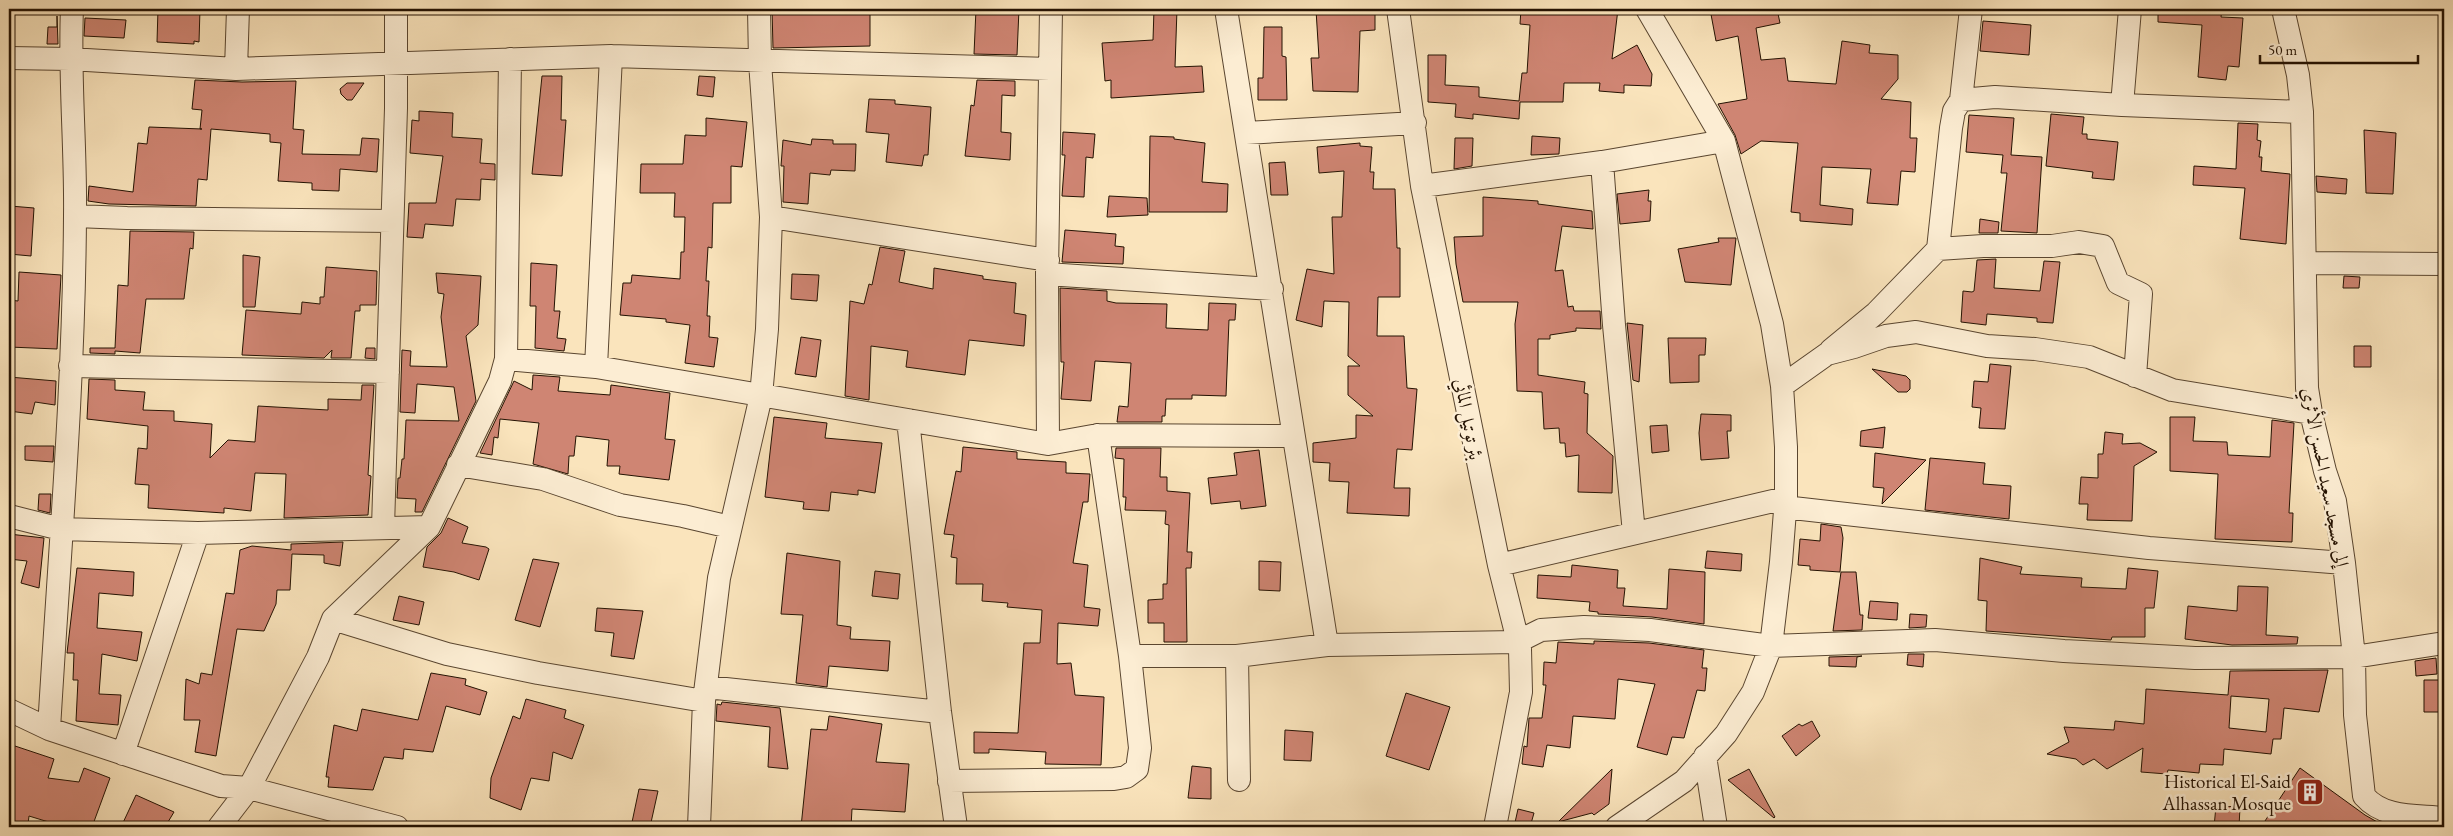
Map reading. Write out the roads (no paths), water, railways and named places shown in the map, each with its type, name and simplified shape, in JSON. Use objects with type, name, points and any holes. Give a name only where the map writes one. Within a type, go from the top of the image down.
[{"type":"street","points":[[49,729],[70,366],[75,216],[70,59],[72,9]]},
{"type":"street","points":[[236,69],[238,9]]},
{"type":"street","points":[[383,526],[396,9]]},
{"type":"street","points":[[699,827],[706,694],[719,578],[761,396],[767,329],[771,217],[760,62],[759,9]]},
{"type":"street","points":[[1048,444],[1047,267],[1052,9]]},
{"type":"street","points":[[1226,9],[1272,289],[1292,436],[1327,645]]},
{"type":"street","name":"بئر توتيل المائي","points":[[1398,9],[1415,123],[1422,186],[1498,565],[1517,642],[1521,692],[1495,827]]},
{"type":"street","points":[[1617,827],[1684,781],[1726,734],[1752,692],[1772,646],[1782,562],[1785,502],[1786,447],[1782,386],[1772,324],[1724,141],[1647,9]]},
{"type":"street","points":[[1782,386],[1827,354],[1876,313],[1938,250],[1951,128],[1954,111],[1961,100],[1970,9]]},
{"type":"street","points":[[2122,105],[2130,9]]},
{"type":"street","name":"إلى مسجد سعيد الحسن الأثري","points":[[2283,9],[2298,75],[2302,112],[2308,388],[2311,413],[2325,471],[2336,502],[2354,657],[2355,714],[2364,796],[2372,805],[2383,811],[2398,815],[2444,818]]},
{"type":"street","points":[[9,58],[70,59],[236,69],[611,56],[760,62],[1050,69]]},
{"type":"street","points":[[596,367],[611,56]]},
{"type":"street","points":[[218,827],[249,788],[318,657],[333,620],[428,527],[500,381],[506,359],[510,59]]},
{"type":"street","points":[[1961,100],[1995,97],[2122,105],[2302,112]]},
{"type":"street","points":[[1246,133],[1415,123]]},
{"type":"street","points":[[1422,186],[1602,162],[1724,141]]},
{"type":"street","points":[[1602,162],[1614,325],[1634,533]]},
{"type":"street","points":[[75,216],[157,219],[392,220]]},
{"type":"street","points":[[771,217],[1047,267],[1272,289]]},
{"type":"street","points":[[1938,250],[1983,246],[2052,246],[2079,242],[2103,246],[2118,283],[2141,294],[2135,376]]},
{"type":"street","points":[[2305,263],[2444,264]]},
{"type":"street","points":[[1827,354],[1854,348],[1886,336],[1916,332],[1987,346],[2035,349],[2089,357],[2172,390],[2311,413]]},
{"type":"street","points":[[506,359],[596,367],[1048,444],[1098,435],[1292,436]]},
{"type":"street","points":[[70,366],[388,372]]},
{"type":"street","points":[[908,420],[940,712],[956,827]]},
{"type":"street","points":[[949,781],[1114,779],[1126,777],[1137,769],[1140,748],[1130,656],[1098,435]]},
{"type":"street","points":[[458,465],[544,479],[620,505],[683,516],[730,528]]},
{"type":"street","points":[[1498,565],[1634,533],[1785,502],[2148,548],[2344,563]]},
{"type":"street","points":[[9,516],[61,529],[198,533],[383,526],[428,527]]},
{"type":"street","points":[[123,754],[198,533]]},
{"type":"street","points":[[333,620],[446,654],[538,673],[706,694],[940,712]]},
{"type":"street","points":[[1130,656],[1237,656],[1327,645],[1517,642],[1541,630],[1584,627],[1650,630],[1772,646],[1935,640],[2195,658],[2354,657],[2444,643]]},
{"type":"street","points":[[1237,656],[1239,780]]},
{"type":"street","points":[[9,710],[49,729],[221,786],[249,788],[398,827]]},
{"type":"street","points":[[1705,756],[1716,827]]},
{"type":"place","name":"Historical El-Said Alhassan Mosque","points":[[2310,792]]}]
